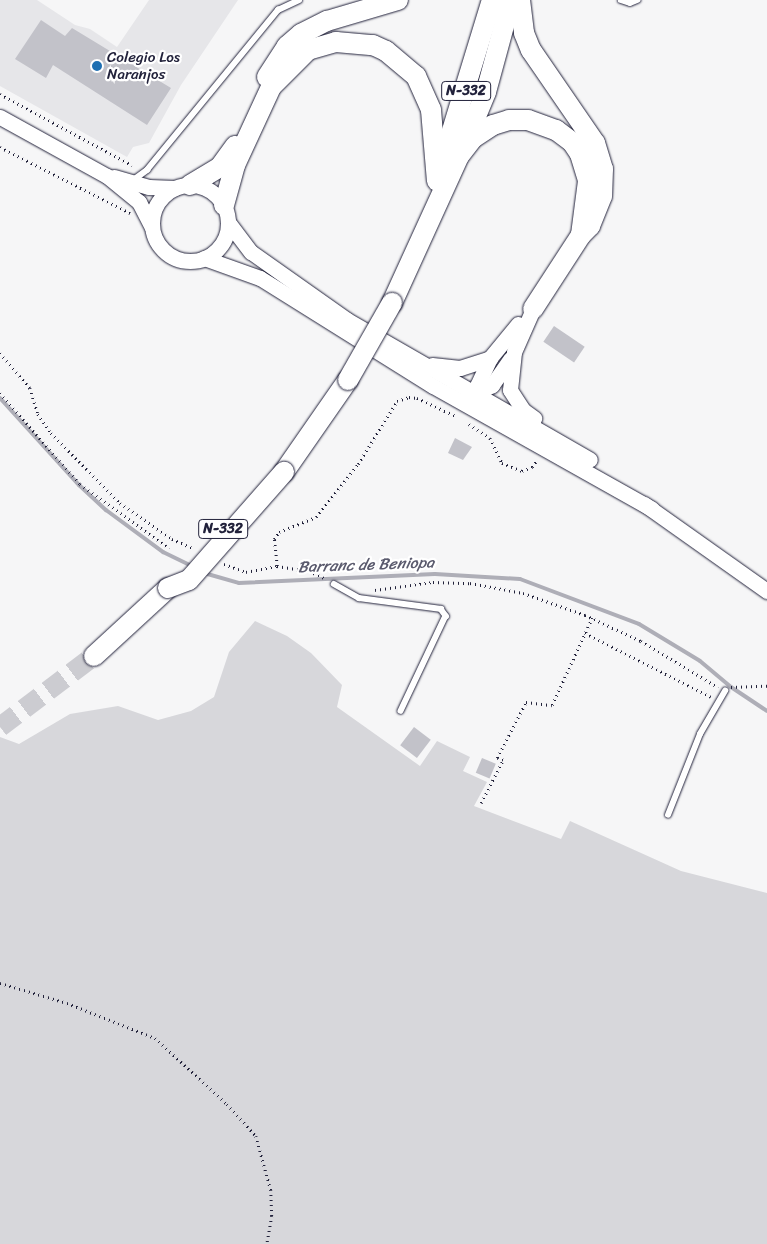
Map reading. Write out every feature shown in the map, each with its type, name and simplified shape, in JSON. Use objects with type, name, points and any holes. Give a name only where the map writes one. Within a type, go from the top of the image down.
[{"type":"highway","points":[[182,186],[220,167],[231,154],[266,78],[287,46],[301,34],[327,21],[398,0]]},
{"type":"highway","name":"N-332","points":[[94,656],[168,588],[189,580],[280,469],[343,377],[387,301],[436,181],[492,0]]},
{"type":"highway","points":[[387,301],[459,156],[486,92],[512,0]]},
{"type":"highway","points":[[520,0],[524,33],[530,50],[591,137],[599,156],[602,196],[590,226],[581,235],[533,309]]},
{"type":"highway","points":[[226,214],[235,165],[271,86],[308,50],[336,42],[364,44],[386,51],[416,76],[431,110],[436,181]]},
{"type":"highway","points":[[459,156],[480,132],[508,120],[543,124],[564,134],[580,154],[587,170],[588,201],[581,235]]},
{"type":"street","points":[[0,117],[107,176],[139,202],[146,213],[156,239],[171,256],[193,261],[204,258],[222,244],[226,214]]},
{"type":"street","points":[[107,176],[131,182],[210,190],[251,252],[282,277],[347,320],[590,460],[652,509],[767,591]]},
{"type":"street","points":[[152,228],[157,204],[182,186]]},
{"type":"street","points":[[204,258],[260,278],[401,367],[652,509]]},
{"type":"street","points":[[274,287],[296,296],[466,396],[476,395],[492,385],[514,352],[533,309]]},
{"type":"street","points":[[533,309],[490,358],[480,376],[476,395],[477,402],[559,451],[567,460]]},
{"type":"street","points":[[514,352],[510,390],[514,400],[523,410],[584,451],[590,460]]},
{"type":"street","points":[[421,362],[446,369],[460,368],[490,358]]},
{"type":"lane","points":[[131,182],[147,170],[278,10],[299,0]]},
{"type":"lane","points":[[621,0],[630,3],[637,0]]},
{"type":"lane","points":[[334,584],[359,598],[441,609],[446,616],[401,711]]},
{"type":"lane","points":[[668,815],[700,734],[725,691]]},
{"type":"path","points":[[0,94],[132,164]]},
{"type":"path","points":[[0,147],[119,210],[146,213]]},
{"type":"path","points":[[0,353],[30,388],[38,414],[51,433],[120,503],[172,539],[199,552]]},
{"type":"path","points":[[0,393],[80,484],[170,548]]},
{"type":"path","points":[[277,566],[274,538],[279,532],[316,518],[358,464],[397,401],[417,398],[458,418]]},
{"type":"path","points":[[466,422],[490,438],[502,463],[513,469],[522,471],[532,467],[546,449]]},
{"type":"path","points":[[222,564],[246,572],[277,566],[309,571],[334,584]]},
{"type":"path","points":[[370,590],[433,582],[470,583],[523,594],[592,618],[641,641],[725,691],[742,685],[767,686]]},
{"type":"path","points":[[481,803],[502,760],[497,758],[526,702],[552,705],[592,618]]},
{"type":"path","points":[[585,633],[718,701]]},
{"type":"path","points":[[0,983],[67,1004],[154,1038],[227,1104],[256,1136],[271,1190],[272,1216],[267,1244]]},
{"type":"shaded area","name":"Colegio Los Naranjos","points":[[0,0],[37,0],[75,25],[90,29],[117,47],[149,0],[238,0],[181,85],[149,143],[133,147],[127,157],[0,86]]},
{"type":"shaded area","points":[[255,621],[287,636],[311,653],[342,685],[337,707],[420,766],[437,741],[470,757],[463,771],[487,782],[474,806],[561,839],[570,821],[681,871],[767,893],[767,1244],[0,1244],[0,737],[19,744],[70,714],[118,706],[158,720],[191,711],[214,697],[229,652]]},
{"type":"building","points":[[41,20],[65,36],[72,28],[171,88],[147,125],[53,65],[46,78],[15,59]]},
{"type":"building","points":[[554,326],[585,347],[574,362],[543,342]]},
{"type":"building","points":[[455,438],[472,447],[463,460],[448,453]]},
{"type":"building","points":[[414,727],[431,740],[417,758],[400,745]]},
{"type":"building","points":[[482,758],[496,764],[490,779],[476,773]]},
{"type":"waterway","name":"Barranc de Beniopa","points":[[0,398],[79,485],[106,510],[163,552],[192,566]]},
{"type":"waterway","name":"Barranc de Beniopa","points":[[204,573],[239,583],[435,574],[520,579],[639,624],[700,661],[731,687],[767,711]]},
{"type":"tunnel","points":[[0,727],[94,656]]},
{"type":"place","name":"Colegio Los Naranjos","points":[[97,66]]}]
